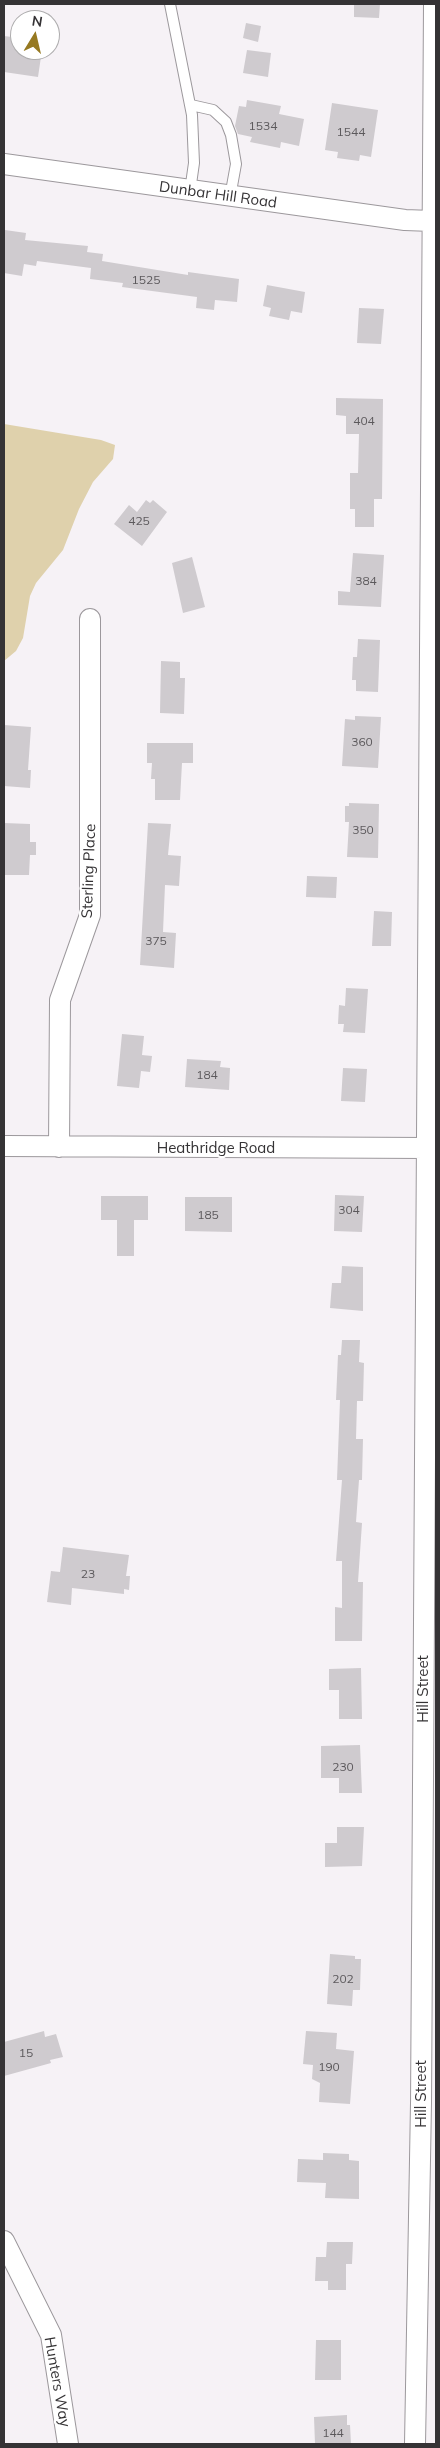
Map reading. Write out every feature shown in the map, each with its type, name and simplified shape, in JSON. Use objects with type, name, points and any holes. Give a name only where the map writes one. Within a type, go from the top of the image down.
[{"type":"street","name":"Hill Street","points":[[416,2444],[421,2103],[434,4]]},
{"type":"street","name":"Dunbar Hill Road","points":[[4,164],[230,197],[405,220],[432,221]]},
{"type":"street","name":"Sterling Place","points":[[59,1147],[60,1000],[90,915],[90,619]]},
{"type":"street","name":"Heathridge Road","points":[[4,1146],[428,1148]]},
{"type":"street","name":"Hunters Way","points":[[4,2241],[51,2334],[68,2444]]},
{"type":"lane","points":[[170,4],[191,105],[194,164],[190,191]]},
{"type":"lane","points":[[191,105],[213,110],[226,122],[231,135],[236,164],[230,197]]},
{"type":"shaded area","points":[[4,424],[101,440],[115,445],[113,459],[93,482],[79,509],[63,550],[36,583],[30,596],[23,638],[16,651],[4,661]]},
{"type":"building","points":[[354,4],[380,4],[379,18],[354,17]]},
{"type":"building","points":[[246,23],[261,26],[258,42],[243,38]]},
{"type":"building","points":[[4,36],[10,37],[10,60],[41,60],[38,77],[4,72]]},
{"type":"building","points":[[247,50],[271,53],[268,77],[243,73]]},
{"type":"building","points":[[247,100],[281,106],[279,114],[304,119],[299,146],[281,142],[280,148],[250,142],[252,137],[238,134],[235,126],[239,106],[246,107]]},
{"type":"building","points":[[332,103],[378,110],[371,157],[360,155],[359,161],[337,158],[338,152],[325,150]]},
{"type":"building","points":[[5,230],[26,233],[25,240],[88,246],[87,252],[103,254],[102,261],[188,275],[188,272],[239,279],[237,302],[215,300],[214,310],[196,308],[197,297],[122,287],[123,283],[90,279],[91,268],[37,261],[36,266],[24,264],[22,276],[4,273]]},
{"type":"building","points":[[267,285],[305,292],[302,313],[291,311],[289,320],[269,316],[271,308],[263,306]]},
{"type":"building","points":[[359,308],[384,309],[381,344],[357,343]]},
{"type":"building","points":[[336,398],[383,399],[382,499],[374,499],[374,527],[355,527],[355,509],[350,509],[350,473],[358,473],[359,434],[346,434],[346,416],[336,415]]},
{"type":"building","points":[[146,500],[150,503],[153,500],[167,512],[142,546],[114,524],[129,505],[137,512]]},
{"type":"building","points":[[353,553],[384,555],[381,607],[338,605],[338,591],[350,592]]},
{"type":"building","points":[[192,557],[205,607],[183,613],[172,563]]},
{"type":"building","points":[[358,639],[380,640],[378,692],[356,691],[356,680],[352,680],[353,657],[357,657]]},
{"type":"building","points":[[161,661],[180,662],[180,678],[185,678],[184,714],[160,713]]},
{"type":"building","points":[[355,716],[381,717],[378,768],[342,766],[345,719],[355,720]]},
{"type":"building","points":[[4,725],[31,727],[28,770],[31,770],[30,788],[4,786]]},
{"type":"building","points":[[147,743],[193,743],[193,763],[182,763],[180,800],[155,800],[155,779],[151,779],[152,763],[147,763]]},
{"type":"building","points":[[349,803],[379,804],[378,858],[347,857],[349,822],[345,822],[345,806],[349,806]]},
{"type":"building","points":[[4,823],[30,824],[30,842],[36,842],[36,855],[30,855],[29,875],[4,875]]},
{"type":"building","points":[[148,823],[171,824],[168,855],[181,856],[179,886],[165,885],[163,932],[176,933],[174,968],[140,965]]},
{"type":"building","points":[[307,876],[337,877],[336,898],[306,897]]},
{"type":"building","points":[[374,911],[392,912],[391,946],[372,946]]},
{"type":"building","points":[[346,988],[368,989],[365,1033],[343,1032],[344,1024],[338,1024],[339,1005],[345,1006]]},
{"type":"building","points":[[122,1034],[144,1036],[142,1055],[152,1056],[150,1072],[141,1071],[139,1088],[117,1086]]},
{"type":"building","points":[[187,1059],[221,1061],[220,1067],[230,1068],[229,1090],[185,1087]]},
{"type":"building","points":[[343,1068],[367,1069],[365,1102],[341,1101]]},
{"type":"building","points":[[335,1195],[364,1196],[362,1232],[334,1231]]},
{"type":"building","points":[[101,1196],[148,1196],[148,1220],[134,1220],[134,1256],[117,1256],[117,1220],[101,1220]]},
{"type":"building","points":[[185,1197],[232,1197],[232,1232],[185,1231]]},
{"type":"building","points":[[342,1266],[363,1267],[363,1311],[330,1308],[332,1283],[341,1283]]},
{"type":"building","points":[[342,1340],[360,1340],[359,1362],[364,1363],[363,1401],[357,1401],[356,1439],[363,1439],[362,1480],[359,1480],[356,1522],[362,1523],[358,1582],[363,1582],[362,1641],[335,1641],[335,1607],[342,1608],[342,1561],[336,1561],[342,1480],[337,1480],[340,1400],[336,1400],[338,1355],[341,1355]]},
{"type":"building","points":[[63,1547],[129,1555],[126,1576],[130,1576],[129,1590],[124,1589],[124,1594],[72,1588],[71,1605],[47,1602],[51,1571],[60,1572]]},
{"type":"building","points":[[361,1668],[362,1719],[339,1719],[339,1690],[329,1690],[329,1669]]},
{"type":"building","points":[[360,1745],[362,1793],[339,1793],[339,1778],[321,1778],[321,1746]]},
{"type":"building","points":[[337,1827],[364,1827],[362,1866],[325,1867],[325,1843],[337,1843]]},
{"type":"building","points":[[330,1954],[355,1956],[355,1959],[361,1959],[360,1990],[353,1990],[352,2006],[327,2004]]},
{"type":"building","points":[[44,2031],[45,2037],[56,2034],[63,2057],[50,2060],[51,2063],[4,2076],[4,2042]]},
{"type":"building","points":[[306,2031],[337,2033],[336,2049],[354,2051],[350,2104],[319,2102],[320,2083],[312,2079],[313,2065],[303,2064]]},
{"type":"building","points":[[323,2153],[349,2154],[349,2160],[359,2161],[359,2199],[325,2198],[326,2183],[297,2182],[298,2159],[323,2160]]},
{"type":"building","points":[[327,2242],[353,2242],[352,2264],[346,2264],[346,2290],[328,2290],[328,2281],[315,2281],[316,2257],[326,2257]]},
{"type":"building","points":[[316,2340],[341,2340],[341,2380],[315,2380]]},
{"type":"building","points":[[347,2415],[347,2425],[350,2425],[351,2444],[315,2444],[314,2417]]}]
